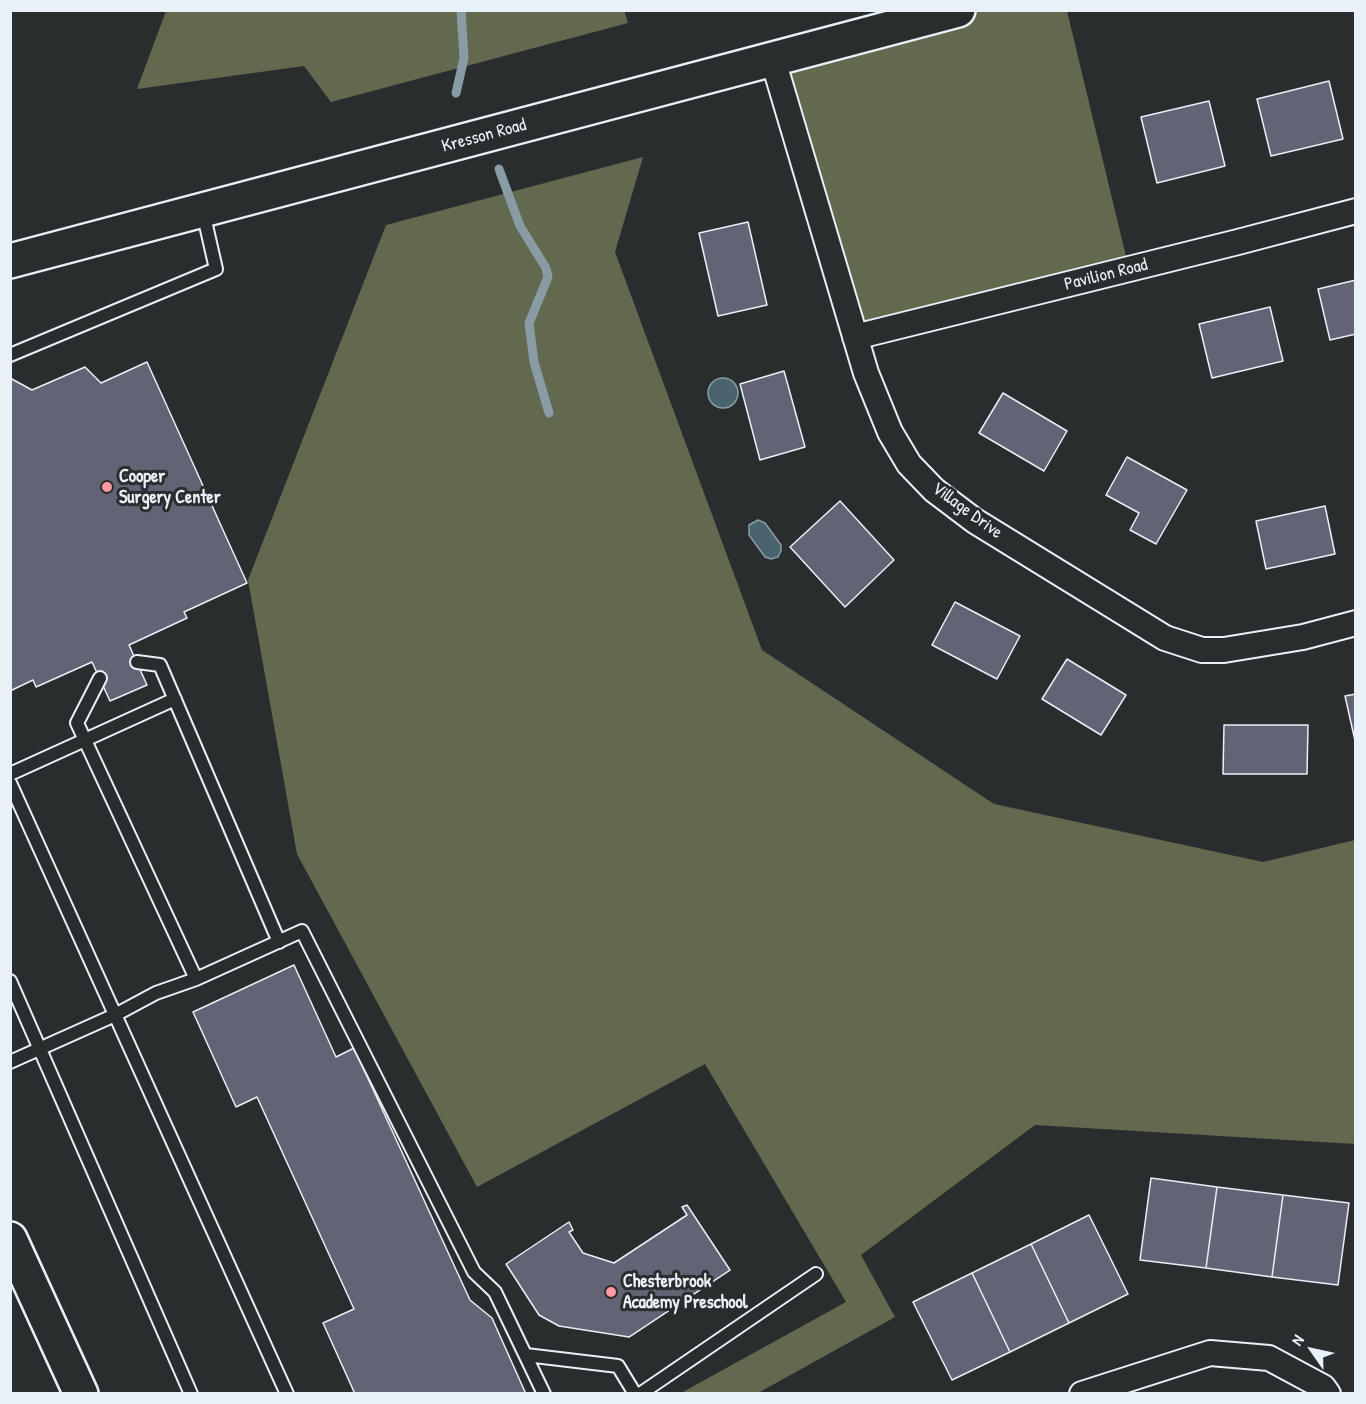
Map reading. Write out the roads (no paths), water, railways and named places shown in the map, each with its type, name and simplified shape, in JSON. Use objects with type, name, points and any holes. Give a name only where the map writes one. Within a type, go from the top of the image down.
[{"type":"main road","name":"Kresson Road","points":[[10,261],[958,10]]},
{"type":"main road","points":[[10,1239],[81,1394]]},
{"type":"street","name":"Village Drive","points":[[773,60],[866,373],[890,432],[909,464],[934,490],[975,521],[1165,638],[1202,650],[1224,650],[1303,637],[1356,622]]},
{"type":"street","name":"Pavilion Road","points":[[855,337],[1356,211]]},
{"type":"street","points":[[1082,1394],[1210,1353],[1269,1358],[1323,1387],[1328,1394]]},
{"type":"lane","points":[[10,355],[216,269],[203,210]]},
{"type":"lane","points":[[137,662],[160,665],[279,942]]},
{"type":"lane","points":[[100,678],[78,723],[196,979]]},
{"type":"lane","points":[[10,774],[175,699]]},
{"type":"lane","points":[[10,783],[287,1394]]},
{"type":"lane","points":[[10,1062],[116,1015],[156,993],[196,979],[302,931],[474,1272],[495,1292],[544,1394]]},
{"type":"lane","points":[[10,981],[191,1394]]},
{"type":"lane","points":[[640,1394],[816,1274]]},
{"type":"lane","points":[[526,1354],[618,1366],[635,1394]]},
{"type":"water","points":[[723,378],[734,382],[738,393],[734,404],[723,408],[712,404],[708,393],[712,382]]},
{"type":"water","points":[[758,520],[765,523],[781,545],[778,557],[771,559],[765,557],[749,535],[749,525]]},
{"type":"waterway","points":[[456,93],[464,58],[461,10]]},
{"type":"waterway","points":[[499,169],[520,226],[546,268],[548,277],[529,323],[534,362],[549,413]]},
{"type":"place","name":"Cooper Surgery Center","points":[[107,487]]},
{"type":"place","name":"Chesterbrook Academy Preschool","points":[[611,1292]]}]
